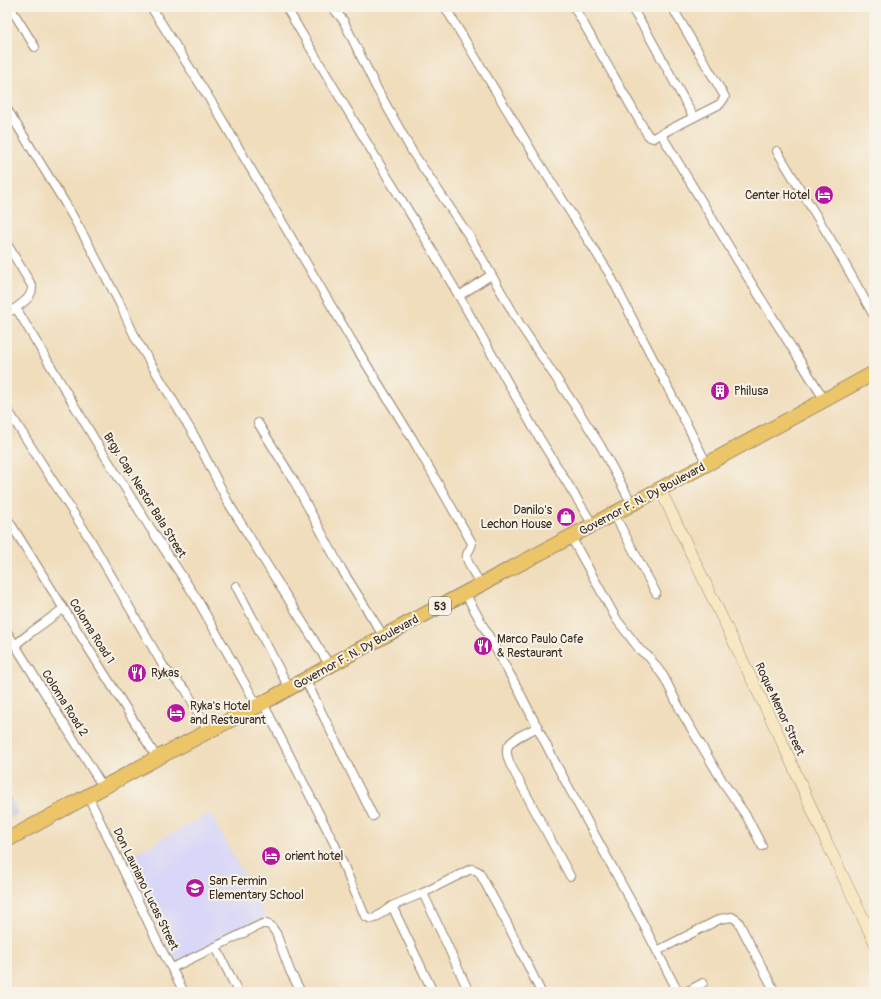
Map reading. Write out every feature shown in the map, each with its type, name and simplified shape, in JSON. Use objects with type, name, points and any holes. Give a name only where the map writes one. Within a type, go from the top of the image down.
[{"type":"highway","name":"Governor F. N. Dy Boulevard","points":[[7,840],[874,373]]},
{"type":"street","points":[[10,7],[35,47]]},
{"type":"street","points":[[151,7],[214,106],[453,509],[472,543],[472,546],[467,554],[467,561],[481,585]]},
{"type":"street","points":[[286,7],[421,231],[534,429],[593,525]]},
{"type":"street","points":[[332,7],[343,20],[376,87],[414,154],[471,239],[519,323],[600,445],[632,504]]},
{"type":"street","points":[[445,7],[536,158],[609,273],[706,464]]},
{"type":"street","points":[[574,7],[647,134],[653,138],[693,116],[720,104],[725,97],[672,7]]},
{"type":"street","points":[[631,7],[648,34],[693,116]]},
{"type":"street","points":[[7,109],[75,221],[120,304],[136,339],[195,437],[229,504],[330,666]]},
{"type":"street","points":[[661,134],[745,273],[824,399]]},
{"type":"street","points":[[777,151],[836,248],[874,316]]},
{"type":"street","points":[[7,244],[32,286],[33,291],[30,296],[16,308],[7,312]]},
{"type":"street","points":[[459,296],[491,275]]},
{"type":"street","name":"Brgy. Cap. Nestor Bala Street","points":[[16,308],[103,453],[197,599],[260,704],[336,845],[365,916],[371,919],[375,918],[392,906]]},
{"type":"street","points":[[7,410],[90,540],[165,669],[186,690],[208,731]]},
{"type":"street","points":[[258,423],[294,481],[339,565],[384,637]]},
{"type":"street","name":"Roque Menor Street","points":[[660,489],[783,744],[826,843],[874,941]]},
{"type":"street","points":[[614,514],[656,593]]},
{"type":"street","name":"Coloma Road 1","points":[[7,518],[157,758]]},
{"type":"street","points":[[571,537],[617,620],[640,650],[649,657],[664,677],[682,713],[732,797],[748,817],[762,846]]},
{"type":"street","points":[[236,586],[289,688]]},
{"type":"street","points":[[465,593],[519,691],[557,766],[638,914],[678,992]]},
{"type":"street","points":[[15,645],[63,609]]},
{"type":"street","name":"Coloma Road 2","points":[[7,632],[103,787]]},
{"type":"street","points":[[305,679],[373,816]]},
{"type":"street","points":[[538,727],[510,744],[507,748],[507,754],[510,764],[570,876]]},
{"type":"street","name":"Don Lauriano Lucas Street","points":[[88,796],[132,890],[184,992]]},
{"type":"street","points":[[433,992],[392,906],[423,893],[471,869],[479,872],[507,923],[541,992]]},
{"type":"street","points":[[423,893],[469,992]]},
{"type":"street","points":[[657,951],[720,919],[732,917],[738,921],[774,992]]},
{"type":"street","points":[[172,968],[262,924],[267,924],[271,926],[276,933],[290,971],[301,992]]},
{"type":"street","points":[[216,947],[238,992]]},
{"type":"street","points":[[686,992],[702,983]]},
{"type":"shaded area","points":[[7,791],[19,814],[7,820]]},
{"type":"shaded area","name":"San Fermin Elementary School","points":[[210,813],[267,918],[176,963],[125,859]]},
{"type":"place","name":"Center Hotel","points":[[824,195]]},
{"type":"place","name":"Philusa","points":[[720,391]]},
{"type":"place","name":"Danilo's Lechon House","points":[[566,517]]},
{"type":"place","name":"Marco Paulo Cafe & Restaurant","points":[[483,646]]},
{"type":"place","name":"Rykas","points":[[137,673]]},
{"type":"place","name":"Ryka's Hotel and Restaurant","points":[[176,713]]},
{"type":"place","name":"orient hotel","points":[[271,856]]},
{"type":"place","name":"San Fermin Elementary School","points":[[195,888]]}]
